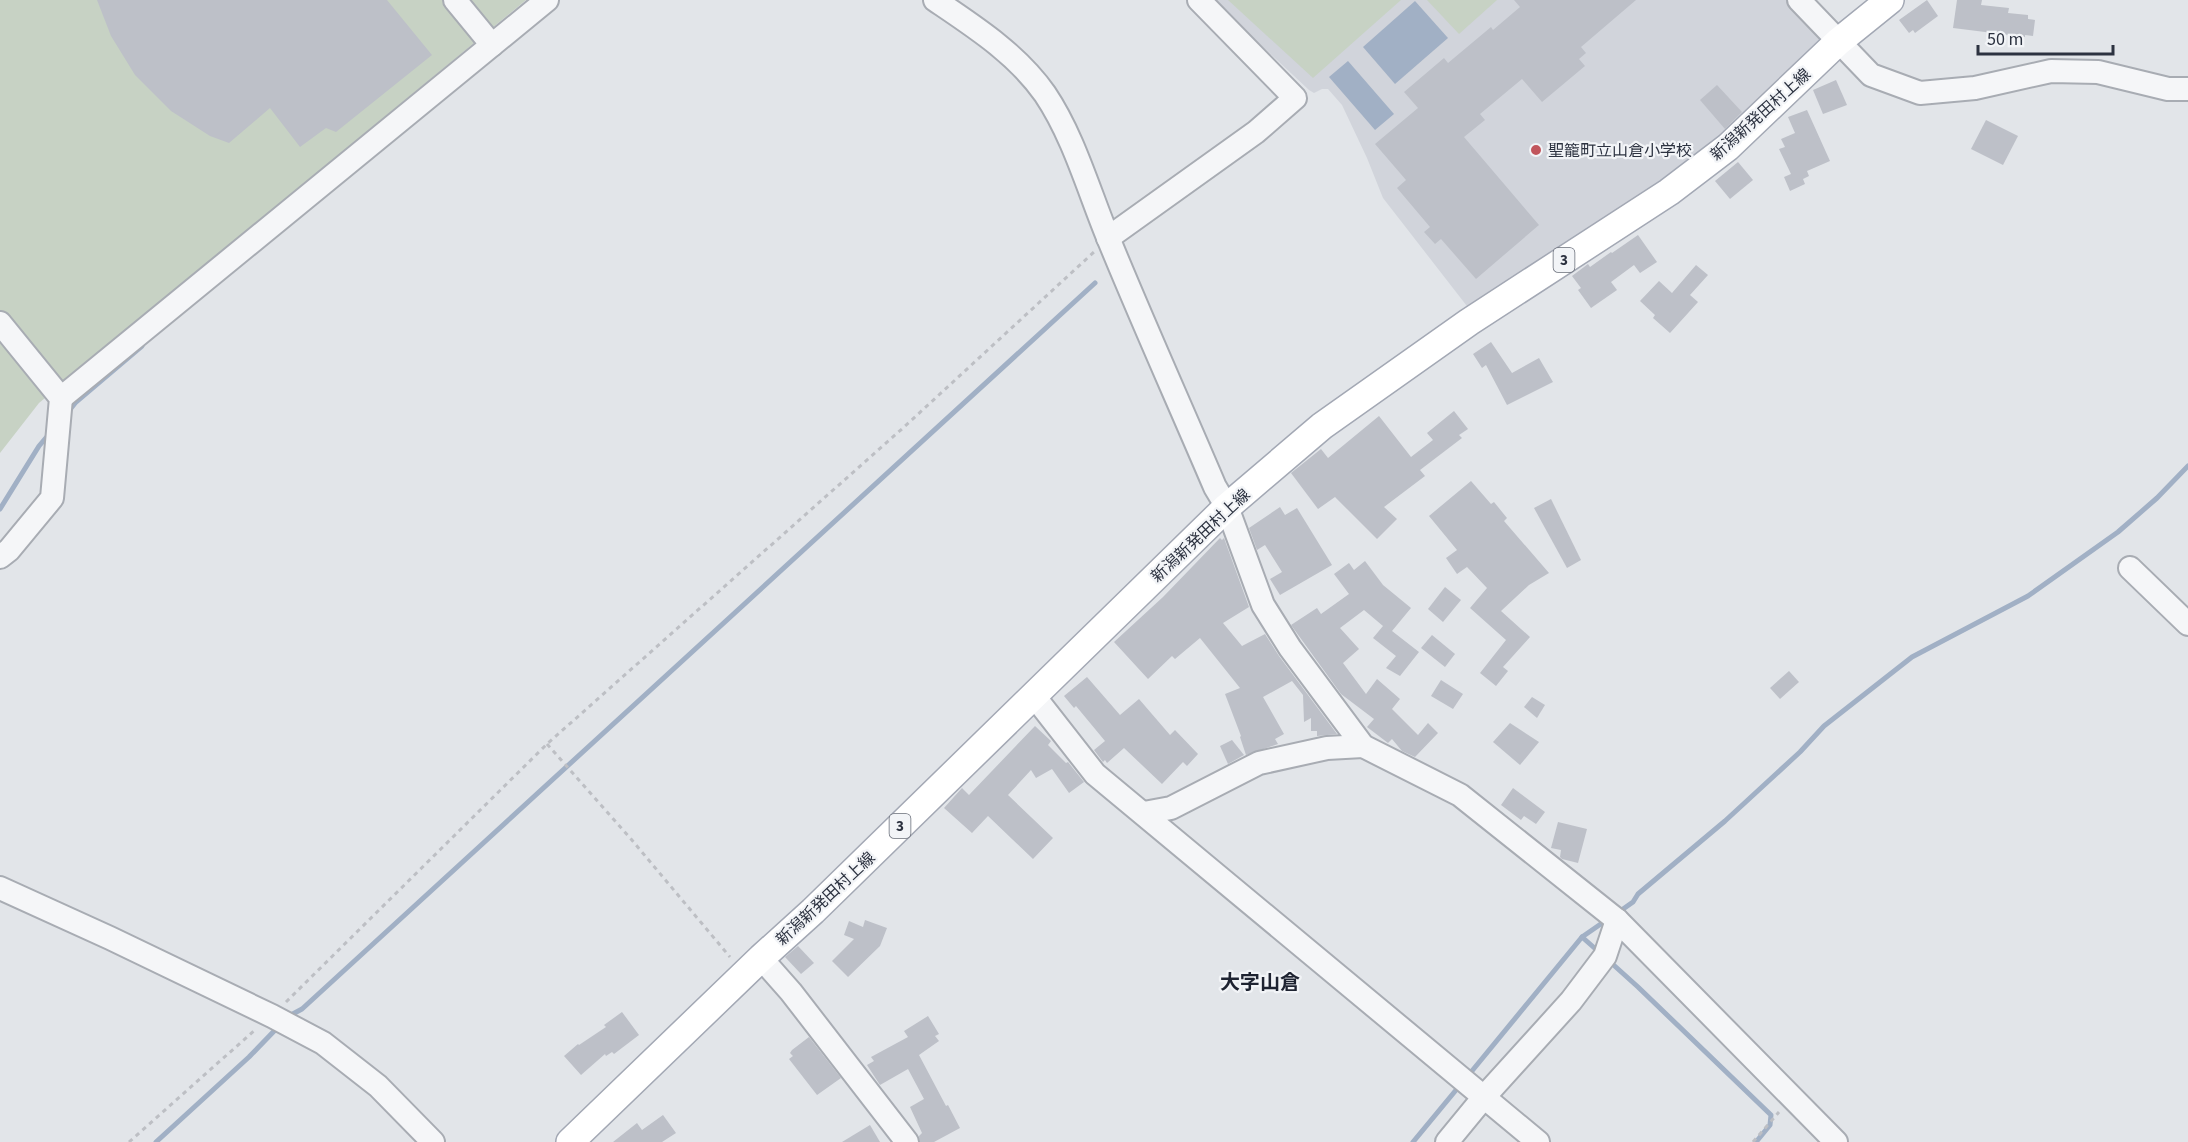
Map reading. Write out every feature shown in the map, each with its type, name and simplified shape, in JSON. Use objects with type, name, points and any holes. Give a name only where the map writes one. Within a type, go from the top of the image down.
[{"type":"main road","name":"新潟新発田村上線","points":[[570,1142],[813,911],[1227,507],[1322,426],[1469,322],[1669,192],[1728,147],[1838,42],[1890,0]]},
{"type":"street","points":[[455,0],[492,45]]},
{"type":"street","points":[[61,398],[547,0]]},
{"type":"street","points":[[935,0],[1014,58],[1045,95],[1077,156],[1108,238],[1215,487],[1227,507],[1263,605],[1290,648],[1363,746],[1460,795],[1617,920],[1836,1142]]},
{"type":"street","points":[[1108,238],[1256,132],[1295,98],[1199,0]]},
{"type":"street","points":[[1799,0],[1871,75],[1920,93],[1975,88],[2051,71],[2098,72],[2168,89],[2188,89]]},
{"type":"street","points":[[0,322],[61,398],[52,498],[9,550],[0,557]]},
{"type":"street","points":[[2130,568],[2188,624]]},
{"type":"street","points":[[1034,696],[1095,774],[1132,807],[1144,813],[1538,1142]]},
{"type":"street","points":[[1144,813],[1171,808],[1259,763],[1327,748],[1363,746]]},
{"type":"street","points":[[0,888],[272,1016],[323,1043],[378,1086],[434,1142]]},
{"type":"street","points":[[1447,1142],[1571,1001],[1605,956],[1617,920]]},
{"type":"street","points":[[753,966],[791,992],[907,1142]]},
{"type":"path","points":[[129,1142],[272,1016],[547,744],[903,428],[1108,238]]},
{"type":"path","points":[[547,744],[631,839],[753,966]]},
{"type":"path","points":[[1753,1142],[1791,1097]]},
{"type":"shaded area","name":"聖籠町立山倉小学校","points":[[1213,0],[1786,0],[1824,41],[1720,143],[1470,310],[1383,198],[1342,105],[1328,89],[1314,93],[1309,90]]},
{"type":"green space","points":[[0,0],[526,0],[39,403],[0,453]]},
{"type":"green space","points":[[1228,0],[1401,0],[1313,78]]},
{"type":"green space","points":[[1427,0],[1497,0],[1459,34]]},
{"type":"water","points":[[1415,1],[1448,38],[1395,84],[1363,47]]},
{"type":"water","points":[[1348,61],[1394,114],[1375,130],[1329,77]]},
{"type":"building","points":[[97,0],[387,0],[432,55],[336,132],[326,128],[300,147],[270,108],[229,143],[210,136],[171,111],[135,75],[111,36]]},
{"type":"building","points":[[1514,0],[1636,0],[1581,47],[1586,53],[1579,59],[1585,66],[1542,102],[1522,79],[1480,114],[1485,120],[1464,137],[1539,225],[1476,279],[1441,239],[1435,244],[1424,232],[1430,227],[1397,188],[1406,180],[1375,144],[1418,108],[1404,92],[1444,58],[1448,63],[1491,27],[1493,30],[1520,7]]},
{"type":"building","points":[[1927,0],[1938,16],[1915,33],[1913,30],[1909,33],[1899,20]]},
{"type":"building","points":[[1957,0],[1982,0],[1981,5],[2009,8],[2008,13],[2028,15],[2028,19],[2035,20],[2033,36],[1953,28]]},
{"type":"building","points":[[1836,80],[1847,105],[1823,114],[1813,90]]},
{"type":"building","points":[[1717,85],[1742,112],[1725,129],[1700,100]]},
{"type":"building","points":[[1807,110],[1830,161],[1807,171],[1809,176],[1803,179],[1805,184],[1790,191],[1784,177],[1791,174],[1779,149],[1785,147],[1781,139],[1795,133],[1788,117]]},
{"type":"building","points":[[1986,120],[2018,136],[2003,165],[1971,149]]},
{"type":"building","points":[[1738,162],[1753,180],[1730,199],[1715,181]]},
{"type":"building","points":[[1638,235],[1657,262],[1640,273],[1634,265],[1611,282],[1617,290],[1591,308],[1578,290],[1581,288],[1572,276],[1588,264],[1590,267]]},
{"type":"building","points":[[1696,265],[1708,275],[1690,295],[1698,302],[1670,333],[1653,318],[1655,315],[1640,301],[1659,281],[1672,293]]},
{"type":"building","points":[[1491,342],[1512,373],[1539,358],[1553,382],[1507,405],[1486,365],[1482,368],[1473,354]]},
{"type":"building","points":[[1454,411],[1468,429],[1459,435],[1462,438],[1420,470],[1425,476],[1384,507],[1397,519],[1377,539],[1335,497],[1318,509],[1291,473],[1321,449],[1328,458],[1379,416],[1411,457],[1433,440],[1427,433]]},
{"type":"building","points":[[1471,481],[1491,504],[1494,502],[1507,518],[1504,521],[1549,573],[1529,585],[1501,611],[1530,637],[1503,667],[1508,671],[1496,686],[1480,673],[1506,640],[1470,608],[1487,588],[1467,567],[1457,574],[1446,558],[1457,550],[1429,516]]},
{"type":"building","points":[[1551,499],[1581,560],[1567,568],[1534,508]]},
{"type":"building","points":[[1280,507],[1285,515],[1297,508],[1332,565],[1280,595],[1270,579],[1282,572],[1265,545],[1257,550],[1249,528]]},
{"type":"building","points":[[1220,538],[1222,540],[1224,538],[1249,607],[1223,623],[1242,646],[1265,634],[1337,734],[1317,736],[1317,731],[1311,731],[1311,718],[1304,722],[1303,695],[1292,681],[1263,697],[1284,734],[1275,739],[1278,744],[1246,755],[1225,694],[1240,688],[1200,638],[1175,659],[1172,656],[1148,679],[1114,642],[1163,597]]},
{"type":"building","points":[[1365,561],[1383,585],[1411,608],[1392,631],[1419,652],[1400,676],[1386,668],[1396,656],[1373,638],[1383,626],[1364,610],[1340,628],[1359,649],[1343,663],[1366,694],[1377,679],[1400,699],[1392,709],[1418,735],[1428,723],[1438,733],[1415,757],[1402,751],[1392,739],[1388,743],[1367,727],[1374,719],[1341,694],[1291,625],[1317,608],[1321,614],[1349,594],[1334,574],[1349,563],[1354,570]]},
{"type":"building","points":[[1445,587],[1461,600],[1443,622],[1428,609]]},
{"type":"building","points":[[1432,635],[1455,654],[1445,667],[1421,648]]},
{"type":"building","points":[[1789,671],[1799,682],[1780,699],[1770,688]]},
{"type":"building","points":[[1087,677],[1120,715],[1139,699],[1170,735],[1175,730],[1198,754],[1187,766],[1183,762],[1162,784],[1124,748],[1107,763],[1105,760],[1103,762],[1094,750],[1105,741],[1076,706],[1074,708],[1064,696]]},
{"type":"building","points":[[1441,680],[1463,694],[1453,709],[1431,696]]},
{"type":"building","points":[[1532,697],[1545,705],[1537,718],[1524,707]]},
{"type":"building","points":[[1510,723],[1539,742],[1520,765],[1493,742]]},
{"type":"building","points":[[1035,726],[1051,741],[1048,745],[1066,763],[1068,762],[1084,782],[1069,793],[1052,769],[1036,778],[1031,770],[1008,795],[1053,838],[1033,859],[988,816],[972,833],[944,808],[962,788],[969,795]]},
{"type":"building","points":[[1232,740],[1244,755],[1228,764],[1220,746]]},
{"type":"building","points":[[1513,788],[1545,812],[1536,824],[1524,816],[1521,820],[1501,805]]},
{"type":"building","points":[[1558,822],[1587,829],[1578,863],[1562,859],[1561,850],[1551,848]]},
{"type":"building","points":[[865,920],[887,928],[880,946],[848,977],[832,961],[854,939],[844,935],[849,921],[863,927]]},
{"type":"building","points":[[798,946],[814,963],[801,974],[785,957]]},
{"type":"building","points":[[622,1012],[639,1035],[614,1054],[612,1052],[606,1056],[605,1054],[581,1075],[564,1056],[578,1044],[606,1027],[604,1025]]},
{"type":"building","points":[[928,1016],[939,1034],[935,1036],[939,1041],[919,1055],[960,1128],[934,1142],[920,1142],[919,1136],[922,1133],[910,1107],[924,1099],[908,1069],[880,1085],[867,1065],[874,1061],[871,1057],[908,1037],[904,1031]]},
{"type":"building","points":[[809,1037],[841,1078],[817,1095],[789,1059],[793,1056],[790,1053],[792,1050]]},
{"type":"building","points":[[663,1115],[676,1133],[662,1142],[613,1142],[637,1123],[642,1130]]},
{"type":"building","points":[[870,1125],[880,1142],[842,1142]]},
{"type":"waterway","points":[[289,1016],[302,1009],[1095,283]]},
{"type":"waterway","points":[[68,412],[76,402],[142,346]]},
{"type":"waterway","points":[[0,509],[39,446],[50,433]]},
{"type":"waterway","points":[[1616,914],[1633,902],[1638,894],[1725,821],[1800,752],[1824,726],[1912,657],[2028,596],[2118,532],[2157,498],[2188,466]]},
{"type":"waterway","points":[[1467,1077],[1582,937],[1608,919]]},
{"type":"waterway","points":[[1582,937],[1599,952]]},
{"type":"waterway","points":[[1608,960],[1771,1115],[1770,1125],[1756,1142]]},
{"type":"waterway","points":[[156,1142],[249,1057],[278,1027]]},
{"type":"waterway","points":[[1413,1142],[1461,1084]]},
{"type":"place","name":"聖籠町立山倉小学校","points":[[1536,150]]},
{"type":"district","name":"大字山倉","points":[[1260,982]]}]
